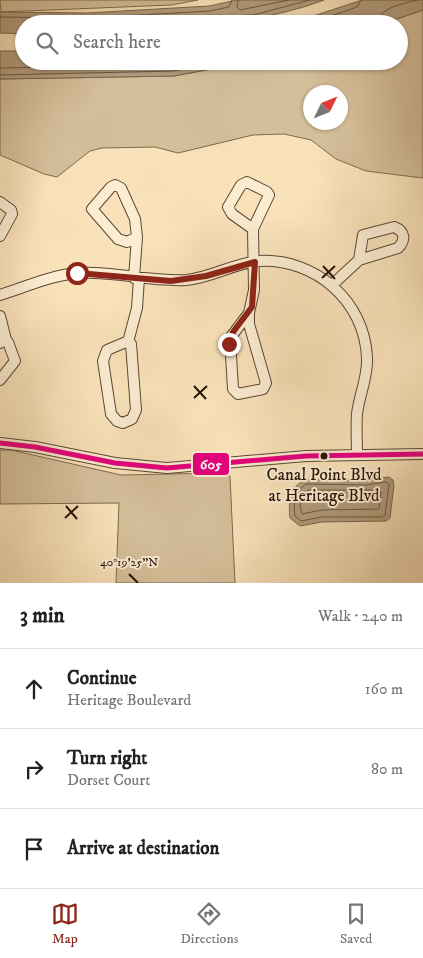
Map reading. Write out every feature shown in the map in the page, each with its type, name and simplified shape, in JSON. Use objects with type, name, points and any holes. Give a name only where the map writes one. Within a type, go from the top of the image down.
[{"type":"street","points":[[250,312],[233,332],[229,344],[233,389],[241,395],[263,389],[266,383],[249,324],[254,290],[253,229],[269,195],[267,192],[247,182],[241,185],[228,207],[232,214],[253,229]]},
{"type":"street","points":[[128,342],[136,318],[137,278],[136,237],[135,220],[121,188],[118,186],[111,187],[93,205],[93,212],[118,240],[127,242],[136,237]]},
{"type":"street","points":[[0,202],[12,214],[0,236]]},
{"type":"street","points":[[332,285],[359,260],[398,248],[404,240],[402,232],[394,227],[366,232],[361,238],[359,260]]},
{"type":"street","points":[[0,295],[50,279],[77,273],[171,281],[190,280],[255,262],[272,261],[298,266],[322,277],[349,303],[357,317],[366,345],[367,375],[357,414],[357,455]]},
{"type":"street","points":[[0,316],[3,342],[15,361],[14,365],[0,380]]},
{"type":"street","points":[[128,342],[131,344],[136,410],[132,419],[123,423],[113,418],[111,414],[103,361],[104,355],[112,347],[128,342]]},
{"type":"street","points":[[0,443],[35,447],[115,463],[167,468],[306,456],[423,454]]},
{"type":"shaded area","points":[[0,0],[198,0],[171,5],[1,12]]},
{"type":"shaded area","points":[[423,10],[423,178],[366,171],[336,159],[311,140],[284,134],[253,135],[178,153],[155,147],[102,148],[90,151],[57,177],[44,174],[0,155],[0,79],[174,76],[206,70],[408,70],[408,15]]},
{"type":"shaded area","points":[[0,450],[11,450],[121,475],[220,473],[230,476],[235,583],[116,583],[119,503],[0,504]]},
{"type":"water","points":[[237,0],[324,0],[270,15],[15,15],[15,34],[0,33],[0,12],[87,13],[209,6]]},
{"type":"water","points":[[362,0],[423,0],[423,10],[408,15],[316,15]]},
{"type":"water","points":[[0,51],[15,51],[15,70],[206,70],[174,76],[0,79]]},
{"type":"water","points":[[389,477],[393,480],[394,485],[390,518],[386,521],[322,522],[300,526],[290,518],[289,507],[293,490],[306,479],[366,480]]},
{"type":"transit line","name":"605","points":[[0,443],[35,447],[115,463],[167,468],[306,456],[423,454]]},
{"type":"place","name":"Canal Point Blvd at Heritage Blvd","points":[[324,456]]},
{"type":"route","points":[[77,273],[171,281],[190,280],[241,264],[255,262],[252,307],[233,332],[229,344]]}]
